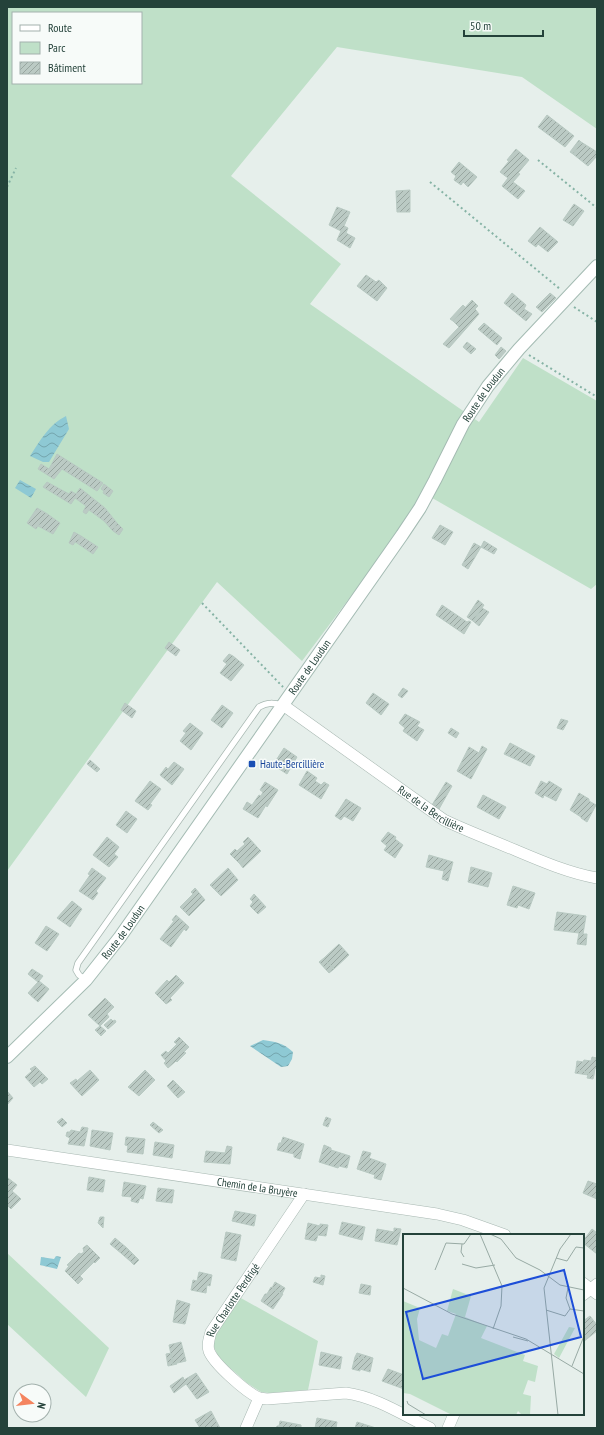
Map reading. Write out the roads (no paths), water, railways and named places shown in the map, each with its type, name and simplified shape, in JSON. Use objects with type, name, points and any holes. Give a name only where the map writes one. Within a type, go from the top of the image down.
[{"type":"main road","name":"Route de Loudun","points":[[7,1057],[86,980],[120,937],[420,508],[463,424],[484,391],[499,372],[597,266]]},
{"type":"street","name":"Rue de la Bercillière","points":[[283,705],[444,820],[540,860],[573,872],[597,878]]},
{"type":"street","name":"Chemin de la Bruyère","points":[[7,1150],[437,1214],[463,1220],[502,1234]]},
{"type":"street","name":"Rue Charlotte Perdrigé","points":[[259,1398],[246,1390],[215,1361],[209,1349],[208,1340],[211,1332],[304,1194]]},
{"type":"street","points":[[246,1428],[259,1398],[267,1399],[346,1393],[358,1394],[403,1415]]},
{"type":"street","points":[[404,1415],[430,1428]]},
{"type":"street","points":[[448,1428],[454,1415]]},
{"type":"lane","points":[[86,980],[79,975],[76,970],[78,963],[259,707],[266,703],[272,702],[283,705]]},
{"type":"water","points":[[66,416],[69,429],[49,462],[43,462],[30,456],[50,428]]},
{"type":"water","points":[[20,480],[36,489],[31,498],[15,488]]},
{"type":"water","points":[[263,1040],[280,1043],[293,1052],[292,1059],[288,1066],[281,1067],[250,1046]]},
{"type":"water","points":[[56,1256],[61,1257],[57,1269],[40,1265],[41,1257],[54,1259]]},
{"type":"place","name":"Haute-Bercillière","points":[[252,764]]}]
